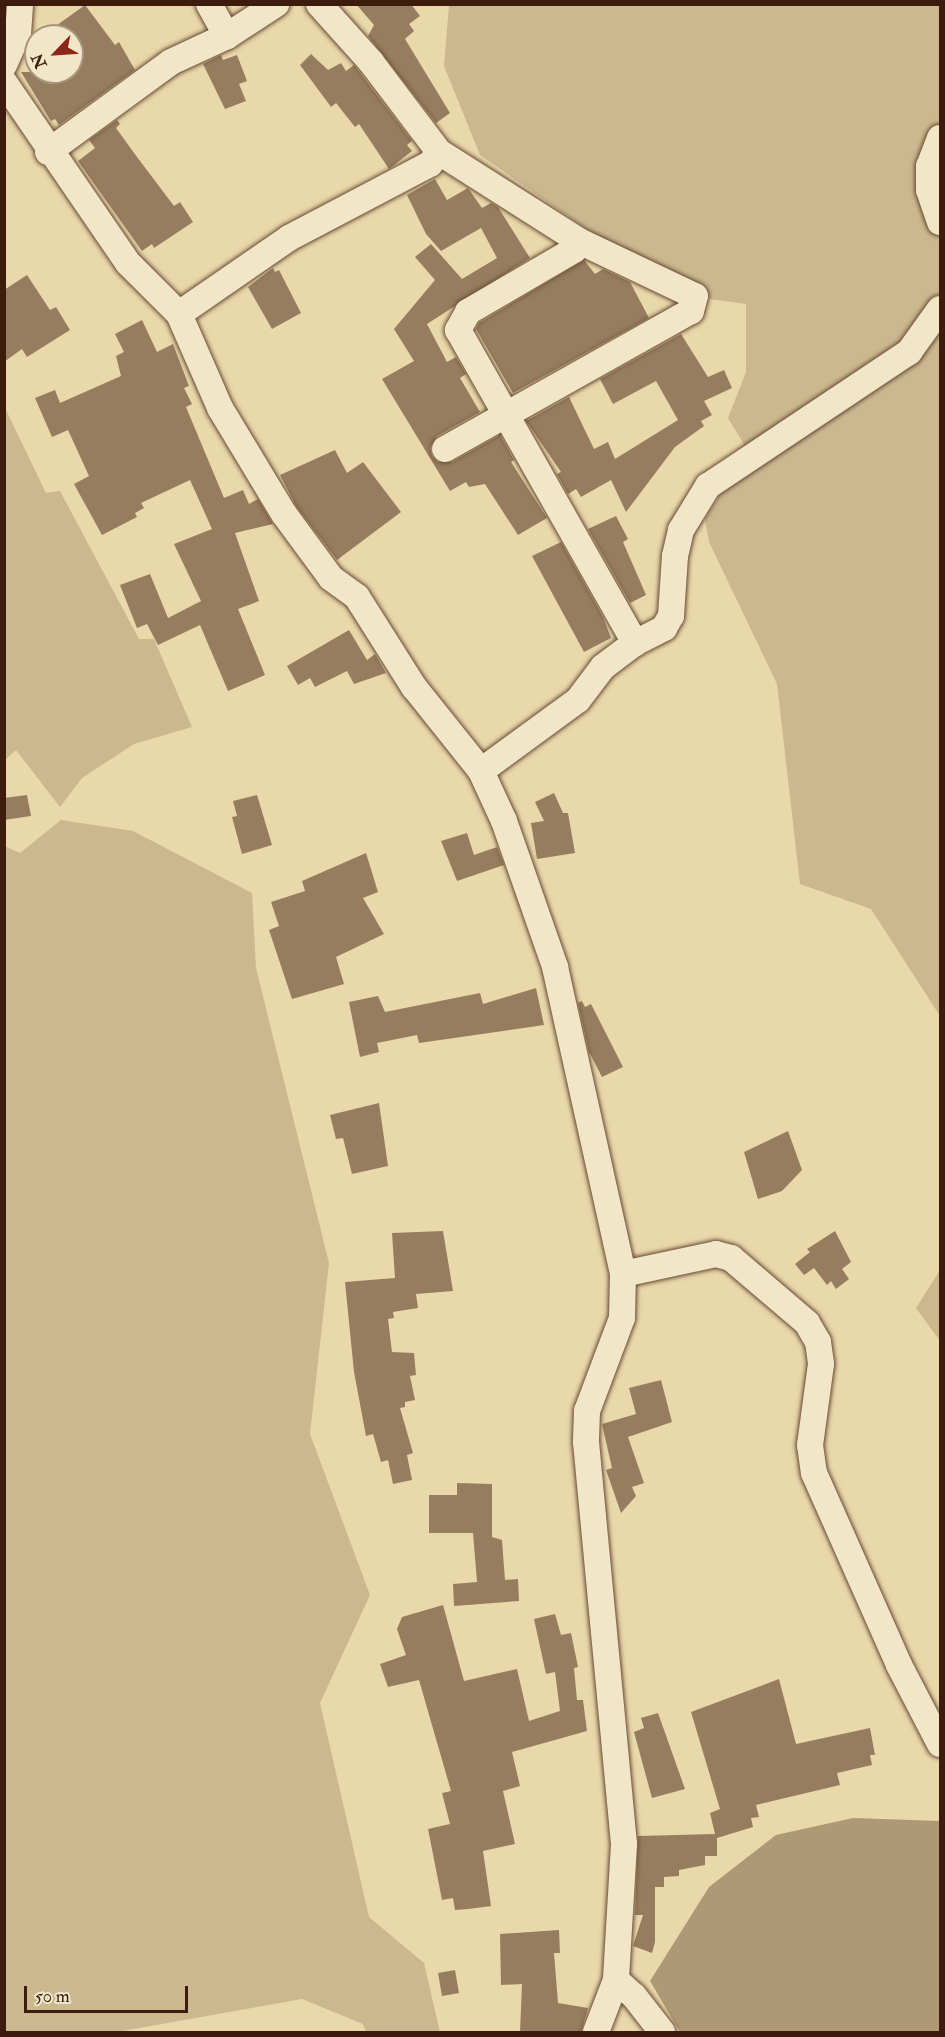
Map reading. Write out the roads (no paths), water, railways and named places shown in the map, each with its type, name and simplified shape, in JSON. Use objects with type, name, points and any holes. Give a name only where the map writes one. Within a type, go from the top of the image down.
[{"type":"street","points":[[4,65],[18,34],[20,4]]},
{"type":"street","points":[[209,4],[227,36]]},
{"type":"street","points":[[48,152],[171,63],[227,36],[276,4]]},
{"type":"street","points":[[320,4],[371,62],[439,152],[579,241],[695,296],[691,311],[446,449]]},
{"type":"street","points":[[4,82],[48,152],[128,263],[179,314],[220,408],[284,514],[331,578],[357,597],[414,687],[481,771],[504,821],[555,967],[623,1274],[622,1318],[587,1411],[586,1442],[624,1844],[616,1980],[597,2032]]},
{"type":"street","points":[[940,138],[929,166],[929,190],[940,222]]},
{"type":"street","points":[[179,314],[289,238],[429,164],[439,152]]},
{"type":"street","points":[[579,241],[574,250],[468,312],[458,330],[635,643]]},
{"type":"street","points":[[481,771],[578,700],[603,667],[635,643],[664,628],[671,616],[675,556],[681,530],[708,486],[909,352],[940,309]]},
{"type":"street","points":[[623,1274],[716,1254],[731,1258],[807,1323],[818,1342],[821,1364],[810,1445],[814,1473],[899,1665],[940,1744]]},
{"type":"street","points":[[616,1980],[634,1996],[662,2032]]}]
